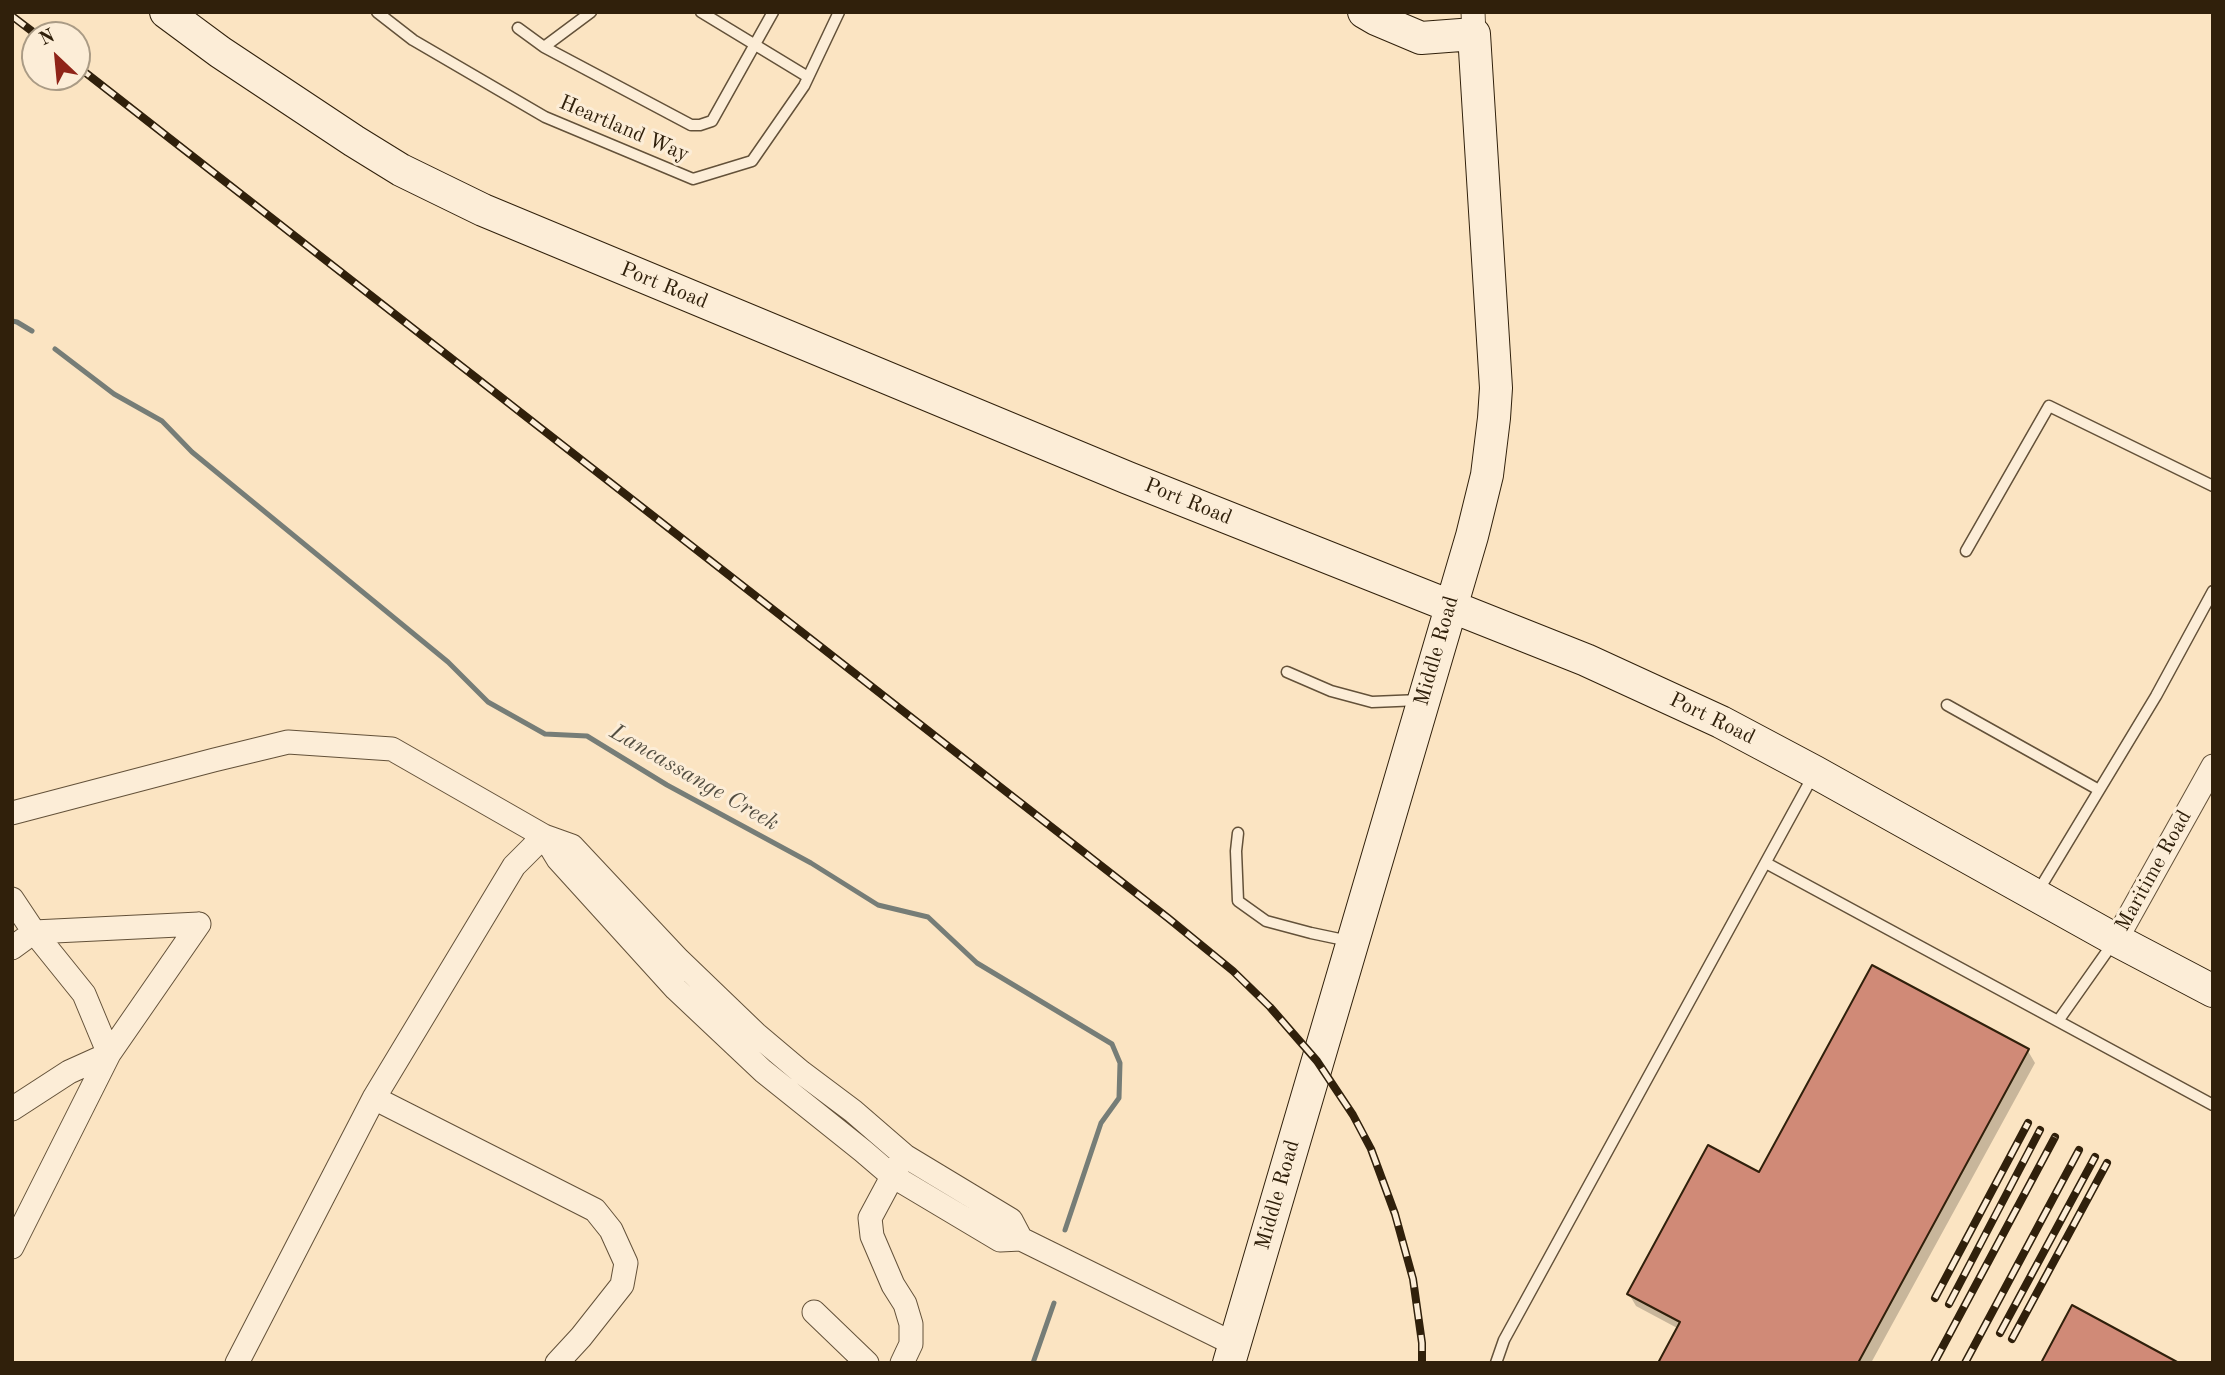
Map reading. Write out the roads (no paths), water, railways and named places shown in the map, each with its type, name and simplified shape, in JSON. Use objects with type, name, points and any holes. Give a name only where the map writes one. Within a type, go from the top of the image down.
[{"type":"main road","name":"Port Road","points":[[166,12],[220,52],[354,141],[401,170],[483,210],[1116,473],[1598,666],[1721,722],[2213,991]]},
{"type":"main road","name":"Middle Road","points":[[1232,1354],[1472,536],[1487,475],[1494,418],[1496,388],[1474,23],[1421,38],[1364,12]]},
{"type":"street","points":[[12,813],[288,742],[392,749],[544,836],[572,846],[678,959],[756,1034],[905,1156],[1011,1220],[1021,1239]]},
{"type":"street","name":"Maritime Road","points":[[2116,940],[2213,766]]},
{"type":"street","points":[[237,1363],[374,1098],[514,866],[544,836]]},
{"type":"street","points":[[544,836],[558,859],[676,989],[763,1071],[891,1175],[1000,1240],[1021,1239],[1232,1354]]},
{"type":"street","points":[[12,898],[34,932],[84,994],[109,1055]]},
{"type":"street","points":[[12,948],[34,932],[199,924],[109,1055],[14,1239]]},
{"type":"street","points":[[12,1109],[69,1072],[109,1055]]},
{"type":"street","points":[[374,1098],[595,1210],[611,1230],[625,1263],[622,1285],[557,1363]]},
{"type":"street","points":[[902,1363],[911,1344],[911,1324],[905,1304],[893,1285],[872,1236],[870,1218],[891,1175],[905,1156]]},
{"type":"street","points":[[814,1312],[867,1363]]},
{"type":"lane","name":"Heartland Way","points":[[376,12],[413,40],[545,117],[693,179],[752,161],[808,77],[839,12]]},
{"type":"lane","points":[[544,47],[591,12]]},
{"type":"lane","points":[[701,12],[808,77]]},
{"type":"lane","points":[[518,28],[544,47],[691,125],[700,125],[712,121],[773,12]]},
{"type":"lane","points":[[1966,551],[2049,406],[2213,486]]},
{"type":"lane","points":[[2035,895],[2155,696],[2213,591]]},
{"type":"lane","points":[[1287,671],[1331,691],[1372,702],[1423,700]]},
{"type":"lane","points":[[1947,705],[2099,790]]},
{"type":"lane","points":[[1496,1363],[1510,1329],[1815,772]]},
{"type":"lane","points":[[1238,833],[1238,901],[1266,921],[1352,941]]},
{"type":"lane","points":[[1766,863],[2213,1105]]},
{"type":"lane","points":[[2058,1021],[2116,940]]},
{"type":"waterway","name":"Lancassange Creek","points":[[12,321],[32,331]]},
{"type":"waterway","name":"Lancassange Creek","points":[[55,349],[114,394],[162,421],[192,452],[448,662],[488,702],[545,734],[587,736],[667,785],[811,863],[878,905],[928,917],[977,963],[1112,1044],[1120,1063],[1119,1098],[1101,1123],[1065,1230]]},
{"type":"waterway","name":"Lancassange Creek","points":[[1033,1363],[1054,1303]]},
{"type":"railway","points":[[12,16],[21,23]]},
{"type":"railway","points":[[91,77],[1233,971],[1270,1007],[1317,1061],[1353,1115],[1371,1149],[1395,1214],[1413,1279],[1422,1343],[1422,1363]]},
{"type":"railway","points":[[1935,1298],[2028,1123]]},
{"type":"railway","points":[[1949,1304],[2040,1130]]},
{"type":"railway","points":[[1934,1363],[2055,1137]]},
{"type":"railway","points":[[1965,1363],[2079,1150]]},
{"type":"railway","points":[[2000,1333],[2095,1157]]},
{"type":"railway","points":[[2012,1339],[2107,1163]]}]
